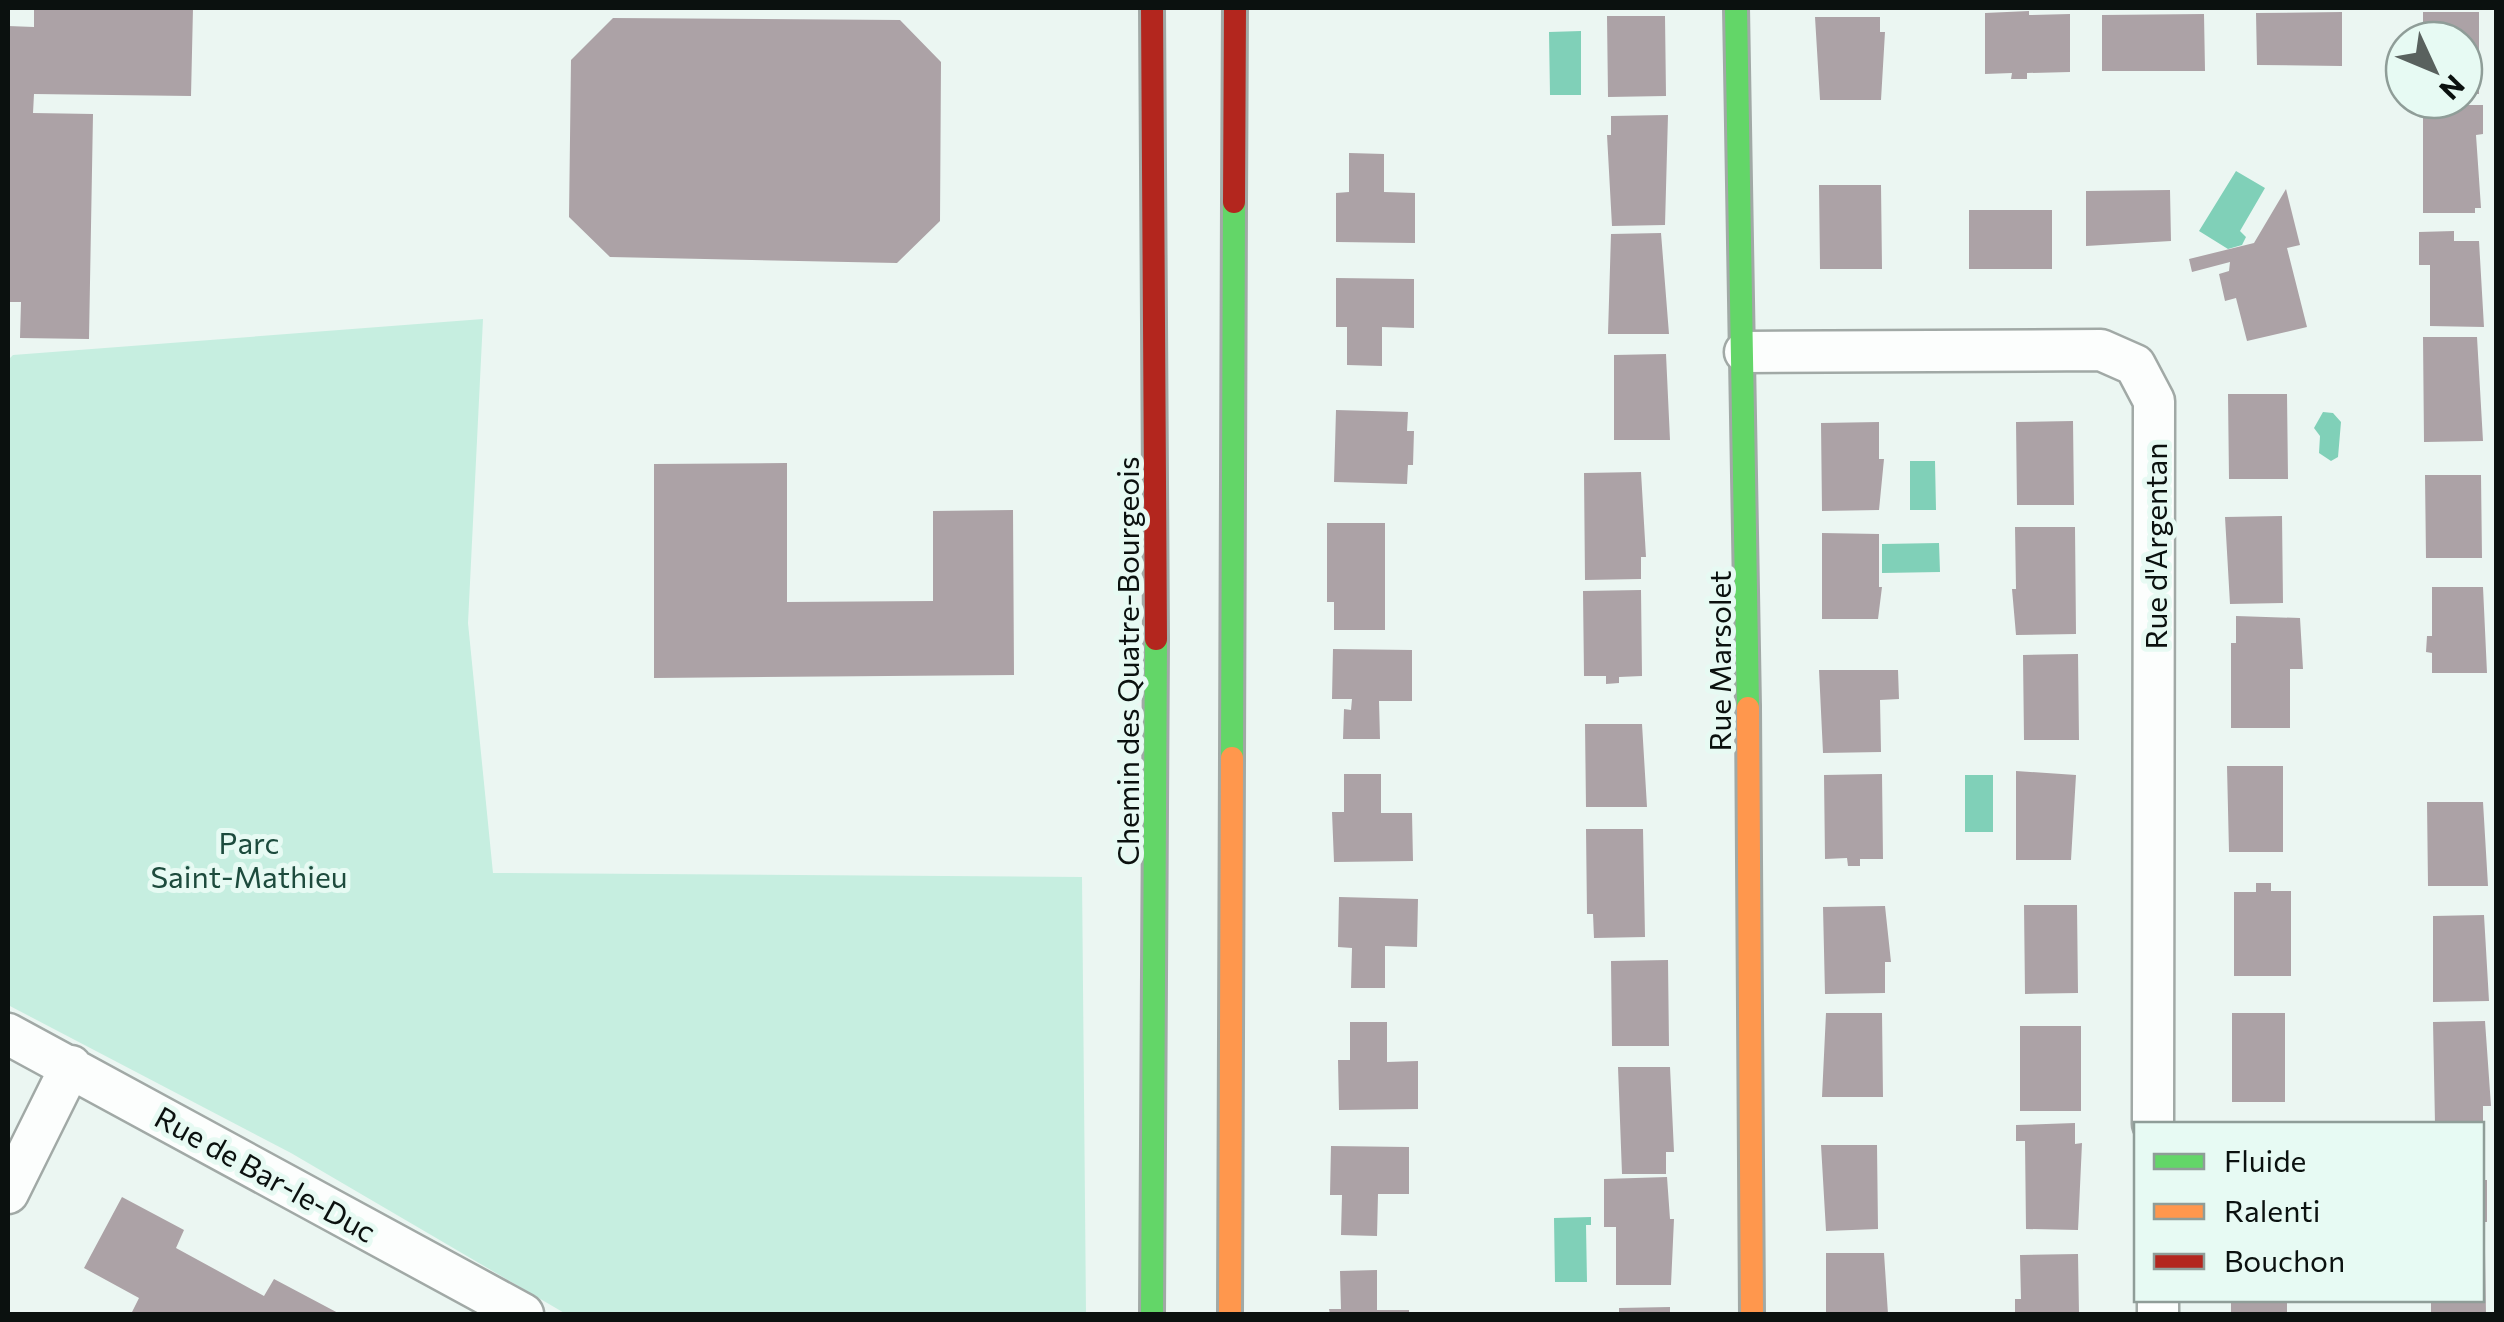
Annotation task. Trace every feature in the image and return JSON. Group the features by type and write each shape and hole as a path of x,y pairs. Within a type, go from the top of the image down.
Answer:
{"main road":[{"name":"Chemin des Quatre-Bourgeois","path":"1152,8 1158,354 1152,1314"},
{"path":"1230,1314 1234,8"},
{"name":"Rue Marsolet","path":"1736,8 1746,352 1752,1314"}],"street":[{"name":"Rue d'Argentan","path":"1746,352 2100,350 2135,365 2154,401 2153,1122"},
{"name":"Rue de Bar-le-Duc","path":"8,1034 523,1314"},
{"path":"8,1193 71,1066"}],"green space":[{"name":"Parc Saint-Mathieu","path":"483,319 468,623 493,873 1082,877 1086,1314 566,1314 291,1153 8,1005 8,360 13,355"}],"shaded area":[{"path":"1581,31 1581,95 1550,95 1549,32"},
{"path":"2236,171 2265,188 2240,231 2246,237 2242,245 2228,249 2199,231"},
{"path":"2323,412 2333,413 2341,422 2338,457 2331,461 2319,453 2320,436 2314,428"},
{"path":"1910,461 1935,461 1936,510 1910,510"},
{"path":"1939,543 1940,572 1882,573 1882,544"},
{"path":"1965,775 1993,775 1993,832 1965,832"},
{"path":"1591,1217 1591,1225 1586,1225 1587,1282 1555,1282 1554,1218"}],"building":[{"path":"34,8 193,8 191,96 34,94 33,113 93,114 89,339 20,338 21,302 8,302 8,26 34,27"},
{"path":"2029,11 2029,15 2070,14 2070,72 2027,73 2027,79 2011,79 2012,73 1985,74 1985,13"},
{"path":"2342,12 2342,66 2257,65 2256,13"},
{"path":"2423,12 2479,12 2479,20 2423,20"},
{"path":"2204,14 2205,71 2102,71 2102,15"},
{"path":"1607,16 1665,16 1666,96 1608,97"},
{"path":"1815,17 1880,17 1880,32 1885,32 1881,100 1820,100"},
{"path":"613,18 900,20 941,62 940,221 897,263 610,257 569,217 571,60"},
{"path":"1668,115 1665,225 1612,226 1607,135 1611,135 1611,116"},
{"path":"2423,120 2483,120 2483,134 2476,135 2481,208 2475,208 2475,213 2423,213"},
{"path":"1349,153 1384,154 1384,192 1415,193 1415,243 1336,242 1336,193 1349,192"},
{"path":"1819,185 1881,185 1882,269 1820,269"},
{"path":"2286,189 2300,245 2287,248 2307,327 2247,341 2236,298 2225,301 2219,274 2229,271 2230,262 2192,272 2189,259 2254,243"},
{"path":"2170,190 2171,241 2086,246 2086,191"},
{"path":"1969,210 2052,210 2052,269 1969,269"},
{"path":"2454,231 2454,241 2479,241 2484,327 2430,326 2430,265 2419,265 2419,232"},
{"path":"1661,233 1669,334 1608,334 1611,234"},
{"path":"1336,278 1414,279 1414,328 1382,327 1382,366 1347,365 1347,327 1336,327"},
{"path":"2423,337 2477,337 2483,441 2424,442"},
{"path":"1666,354 1670,440 1614,440 1614,355"},
{"path":"2228,394 2287,394 2288,479 2229,479"},
{"path":"1336,410 1408,412 1407,431 1414,431 1413,465 1408,465 1407,484 1334,482"},
{"path":"2073,421 2074,505 2017,505 2016,422"},
{"path":"1879,422 1879,459 1884,459 1879,510 1822,511 1821,423"},
{"path":"787,463 787,602 933,601 933,511 1013,510 1014,675 654,678 654,464"},
{"path":"1641,472 1646,557 1641,557 1641,579 1585,580 1584,473"},
{"path":"2425,475 2481,475 2482,558 2426,558"},
{"path":"2282,516 2283,603 2230,604 2225,517"},
{"path":"1327,523 1385,523 1385,630 1334,630 1334,602 1327,602"},
{"path":"2015,527 2075,527 2076,634 2016,635 2012,589 2016,589"},
{"path":"1822,533 1879,534 1882,587 1878,619 1822,619"},
{"path":"2432,587 2483,587 2487,673 2432,673 2432,653 2426,652 2427,636 2432,636"},
{"path":"1641,590 1642,676 1619,677 1619,683 1606,684 1606,676 1584,676 1583,591"},
{"path":"2236,616 2300,618 2303,669 2290,669 2290,728 2231,728 2231,643 2236,643"},
{"path":"1333,649 1412,650 1412,701 1379,701 1380,739 1343,739 1344,709 1351,710 1352,699 1332,699"},
{"path":"2078,654 2079,740 2024,740 2023,655"},
{"path":"1819,670 1898,670 1899,699 1880,700 1881,752 1823,753"},
{"path":"1585,724 1642,724 1647,807 1586,807"},
{"path":"2227,766 2283,766 2283,852 2229,852"},
{"path":"2016,771 2076,775 2071,860 2016,860"},
{"path":"1344,774 1381,774 1381,813 1412,813 1413,861 1334,862 1332,812 1344,812"},
{"path":"1882,774 1883,859 1860,859 1860,866 1848,866 1847,858 1825,859 1824,775"},
{"path":"2427,802 2483,802 2488,886 2428,886"},
{"path":"1586,829 1643,829 1645,937 1594,938 1593,914 1587,914"},
{"path":"2256,883 2271,883 2271,891 2291,891 2291,976 2234,976 2234,892 2256,892"},
{"path":"1339,897 1418,899 1417,947 1385,946 1385,988 1351,988 1352,948 1338,947"},
{"path":"2024,905 2077,905 2078,993 2025,994"},
{"path":"1885,906 1891,962 1885,962 1885,993 1825,994 1823,907"},
{"path":"2484,915 2489,1001 2433,1002 2433,916"},
{"path":"1668,960 1669,1046 1612,1046 1611,961"},
{"path":"1826,1013 1882,1013 1883,1097 1822,1097"},
{"path":"2232,1013 2285,1013 2285,1102 2232,1102"},
{"path":"2485,1021 2491,1106 2483,1106 2483,1122 2435,1122 2433,1022"},
{"path":"1350,1022 1387,1022 1387,1062 1418,1061 1418,1109 1339,1110 1338,1060 1350,1060"},
{"path":"2020,1026 2081,1026 2081,1111 2020,1111"},
{"path":"1618,1067 1670,1067 1674,1152 1666,1152 1666,1174 1622,1174"},
{"path":"2075,1123 2075,1144 2082,1143 2078,1230 2026,1229 2025,1141 2016,1141 2016,1125"},
{"path":"1821,1145 1877,1145 1878,1229 1826,1231"},
{"path":"1331,1146 1409,1147 1409,1194 1378,1194 1377,1236 1341,1235 1342,1195 1330,1195"},
{"path":"1667,1177 1670,1219 1674,1219 1671,1285 1616,1285 1616,1227 1604,1227 1604,1179"},
{"path":"2484,1180 2487,1180 2484,1222"},
{"path":"122,1197 184,1230 176,1248 264,1296 274,1279 340,1314 132,1312 139,1298 84,1268"},
{"path":"2485,1252 2486,1314 2431,1314 2431,1302 2484,1302"},
{"path":"1826,1253 1884,1253 1888,1314 1826,1314"},
{"path":"2078,1254 2079,1314 2015,1314 2015,1299 2021,1299 2020,1255"},
{"path":"1377,1270 1377,1310 1409,1310 1409,1314 1330,1314 1329,1309 1341,1309 1340,1271"},
{"path":"2231,1302 2287,1302 2287,1314 2231,1314"},
{"path":"1670,1307 1670,1314 1619,1314 1619,1308"}],"traffic: fast":[{"path":"1736,8 1748,708"},
{"path":"1232,758 1234,202"},
{"path":"1152,1314 1156,639"}],"traffic: slow":[{"path":"1748,708 1752,1314"},
{"path":"1230,1314 1232,758"}],"traffic: jam":[{"path":"1152,8 1156,639"},
{"path":"1234,202 1235,8"}]}
